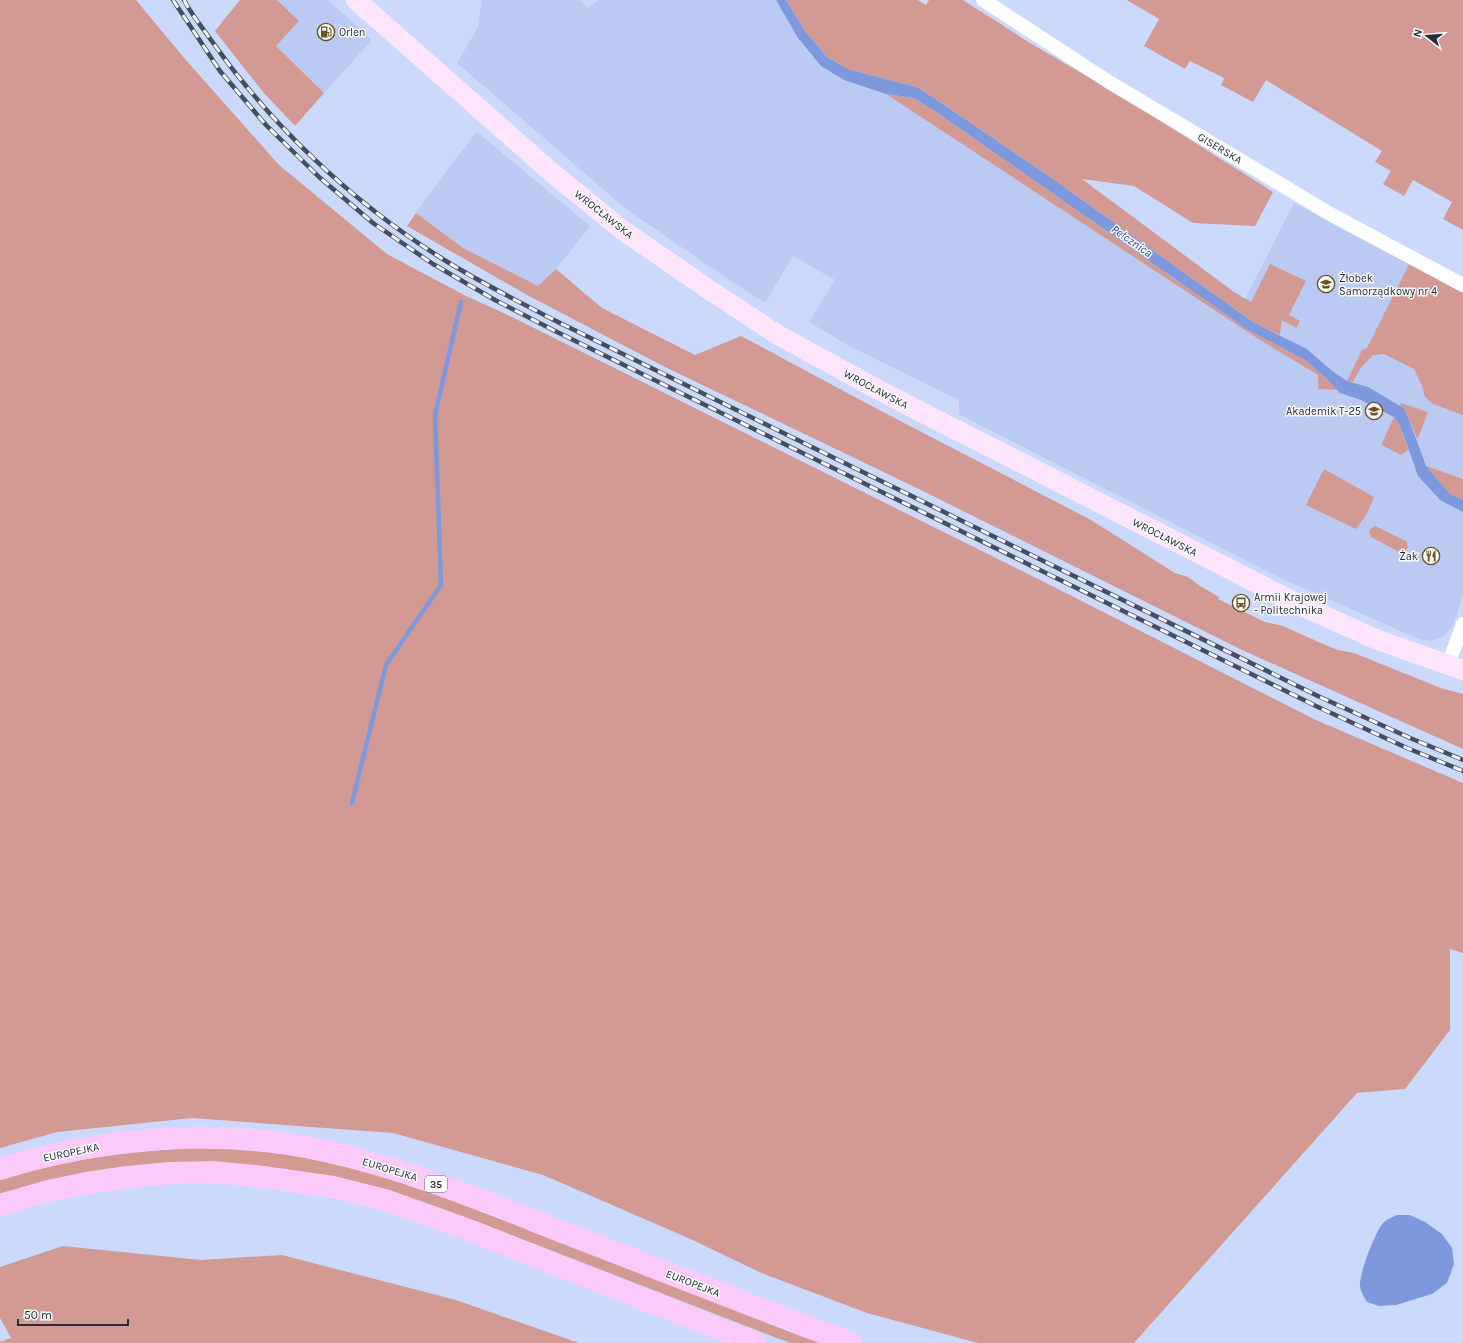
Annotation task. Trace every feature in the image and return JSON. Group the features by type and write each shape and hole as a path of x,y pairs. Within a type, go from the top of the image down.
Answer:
{"main road":[{"name":"WROCŁAWSKA","path":"356,0 550,171 609,220 708,289 778,335 886,394 1297,604 1378,640 1456,668"},
{"name":"EUROPEJKA","path":"0,1169 58,1154 115,1143 189,1138 255,1140 323,1150 400,1171 476,1198 783,1318 851,1343"},
{"path":"0,1205 48,1191 87,1183 127,1177 171,1173 213,1172 255,1176 333,1187 388,1201 471,1231 755,1343"}],"street":[{"name":"GISERSKA","path":"983,0 1128,94 1332,215 1463,285"},
{"path":"1456,668 1463,624"}],"shaded area":[{"path":"0,0 136,0 185,59 279,165 387,254 466,296 512,317 1054,587 1316,720 1463,783 1463,953 1450,949 1450,1030 1405,1089 1357,1093 1134,1343 978,1343 867,1313 759,1272 695,1241 543,1175 393,1133 192,1118 57,1132 0,1148"},
{"path":"240,0 277,0 299,21 276,46 324,93 295,126 263,92 215,31"},
{"path":"277,0 328,0 372,40 324,93 276,46 298,21"},
{"path":"482,0 579,0 588,8 598,0 776,0 798,38 821,66 844,80 886,94 1260,340 1318,375 1318,389 1342,391 1347,381 1331,370 1307,349 1280,335 1282,320 1245,299 1294,203 1409,264 1407,270 1463,393 1463,596 1452,627 1443,637 1432,641 1421,640 1276,576 959,414 959,400 851,347 809,322 835,280 793,256 765,303 626,209 457,63 478,27"},
{"path":"786,0 918,0 926,5 929,0 963,0 1030,43 1124,98 1273,192 1255,226 1193,223 1134,186 1082,179 1234,292 1251,302 1270,264 1306,281 1289,315 1300,321 1296,328 1282,320 1280,335 1253,322 1046,174 919,88 848,69 827,57 805,31"},
{"path":"1127,0 1463,0 1463,230 1443,219 1452,202 1413,180 1404,196 1383,184 1391,171 1375,162 1382,151 1266,80 1253,102 1221,85 1224,78 1190,61 1185,69 1144,46 1159,19"},
{"path":"886,94 913,98 932,109 1248,330 1305,360 1338,390 1318,389 1318,375 1260,340"},
{"path":"477,132 590,226 556,269 538,286 463,248 416,213"},
{"path":"416,213 463,248 538,286 556,269 602,308 695,355 741,336 881,411 1091,520 1175,573 1188,577 1219,597 1218,599 1265,622 1283,626 1338,650 1354,653 1441,688 1463,694 1463,749 1242,650 925,492 663,366 527,295 407,226"},
{"path":"1409,264 1463,293 1463,415 1433,404 1425,397 1422,386 1414,369 1384,354 1373,355 1360,369 1353,382 1347,381 1362,350 1367,348"},
{"path":"1401,403 1428,412 1418,438 1405,409 1400,407"},
{"path":"1394,417 1400,425 1408,450 1401,455 1381,445"},
{"path":"1426,466 1463,479 1463,500 1450,494"},
{"path":"1324,469 1374,497 1367,514 1356,529 1306,505"},
{"path":"1375,526 1406,541 1408,547 1406,551 1399,552 1371,537 1369,531"},
{"path":"189,1148 237,1149 286,1154 331,1162 421,1188 823,1343 790,1343 418,1200 327,1176 286,1169 236,1165 0,1196 0,1180 46,1167 93,1158"},
{"path":"63,1246 201,1260 282,1255 456,1300 579,1343 0,1343 11,1338 0,1318 0,1267"}],"water":[{"name":"Pełcznica","path":"776,0 786,0 805,31 827,57 848,69 919,88 1046,174 1253,322 1307,349 1331,370 1347,381 1368,387 1405,409 1426,466 1450,494 1463,500 1463,512 1440,500 1418,476 1400,425 1394,417 1361,400 1340,393 1326,378 1305,360 1248,330 932,109 913,98 886,94 844,80 821,66 798,38"},
{"path":"1397,1215 1410,1215 1425,1222 1442,1234 1452,1248 1454,1264 1447,1283 1432,1294 1396,1305 1379,1306 1367,1302 1362,1294 1360,1280 1377,1233 1385,1221"}],"waterway":[{"path":"352,803 386,665 441,585 435,415 461,302"}],"railway":[{"path":"173,0 220,71 266,125 319,177 373,223 433,264 495,300 553,330 1318,707 1407,748 1463,771"},
{"path":"184,0 234,71 286,131 314,159 374,211 438,256 468,274 560,323 1320,697 1410,738 1463,760"}],"place":[{"name":"Orlen","path":"326,32"},
{"name":"Żłobek Samorządkowy nr 4","path":"1326,284"},
{"name":"Akademik T-25","path":"1374,411"},
{"name":"Żak","path":"1431,556"},
{"name":"Armii Krajowej - Politechnika","path":"1241,603"}]}
